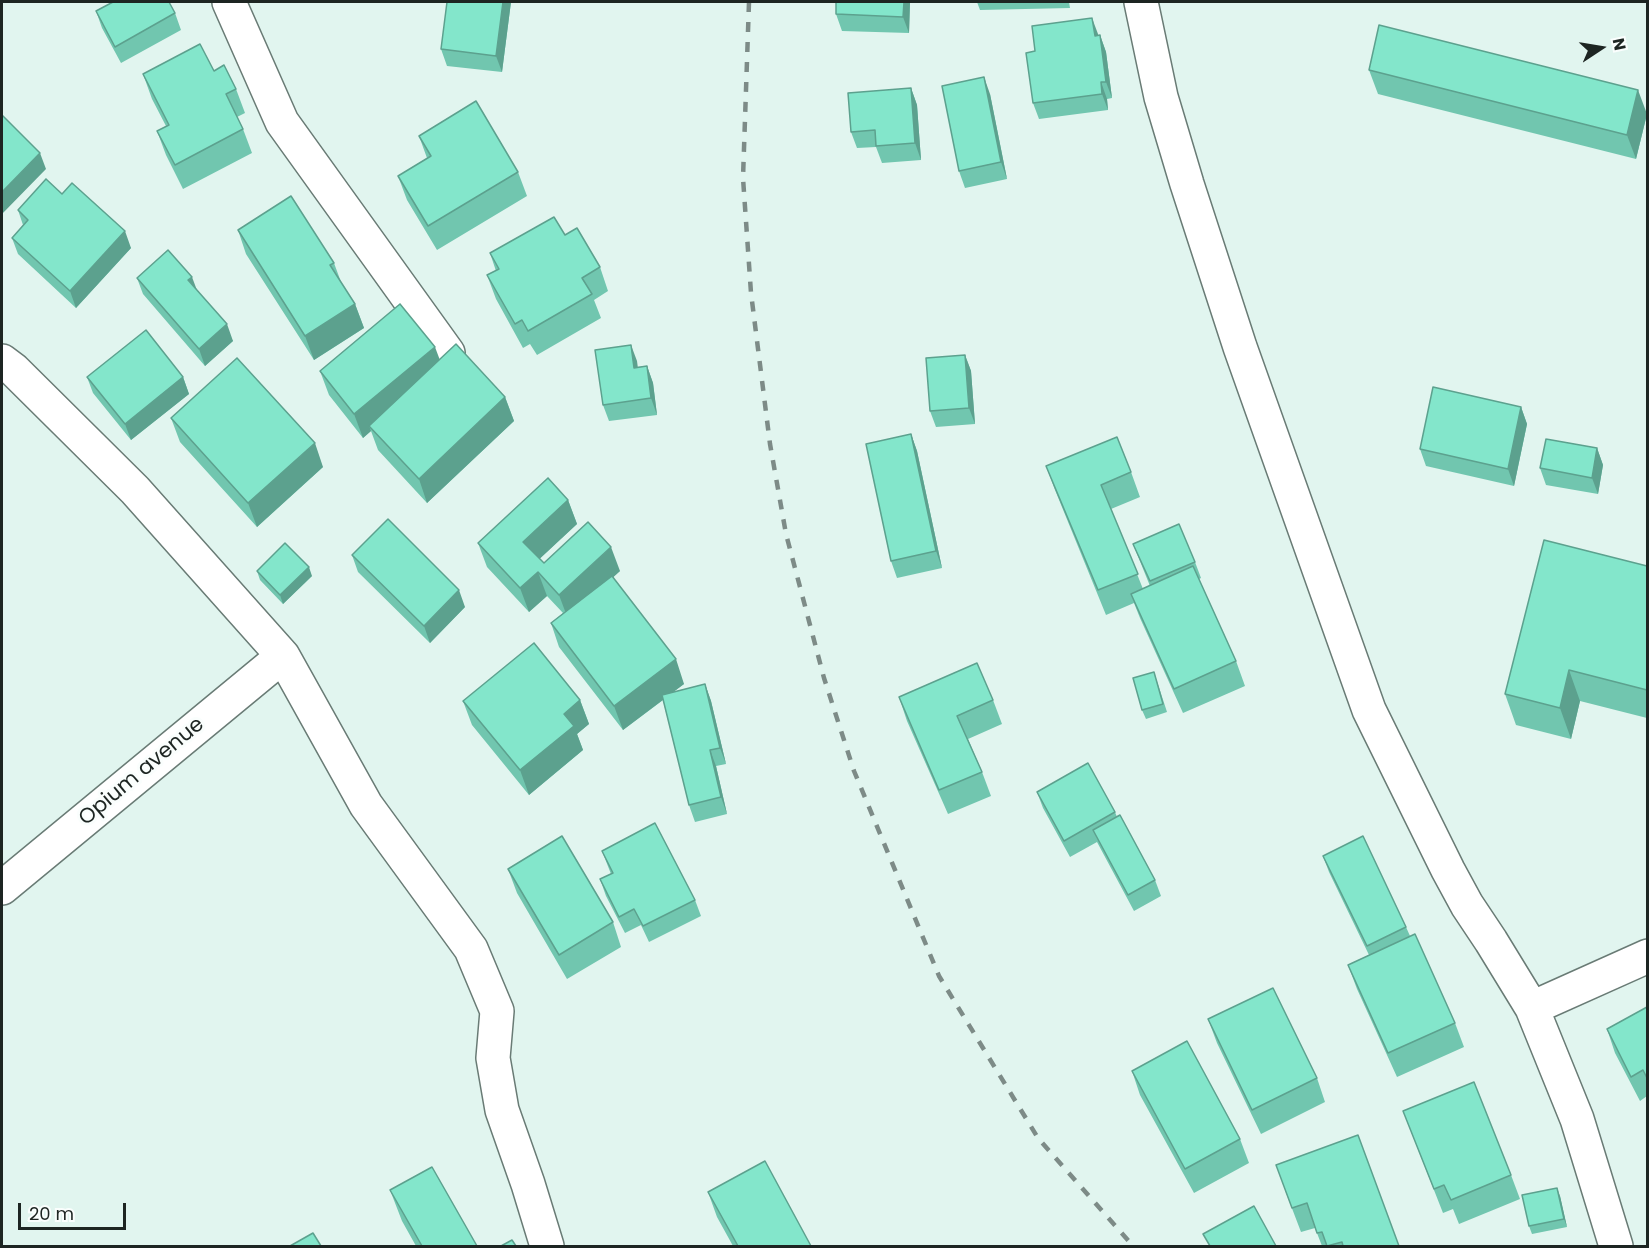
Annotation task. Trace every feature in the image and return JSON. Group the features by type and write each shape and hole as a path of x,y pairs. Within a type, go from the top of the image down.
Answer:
{"street":[{"path":"230,2 282,122 448,353"},
{"path":"1142,2 1161,97 1190,195 1240,347 1369,710 1467,905 1532,1008 1577,1119 1616,1246"},
{"path":"6,371 135,490 283,656 366,805 471,949 497,1011 493,1058 502,1110 547,1246"},
{"name":"Opium avenue","path":"2,888 283,656"},
{"path":"1532,1008 1647,956"}],"building":[{"path":"113,2 169,2 175,13 115,47 96,11"},
{"path":"447,2 503,2 496,56 441,49"},
{"path":"836,2 904,2 903,17 836,14"},
{"path":"1092,18 1095,36 1100,35 1106,82 1101,82 1102,94 1033,103 1026,53 1035,51 1032,26"},
{"path":"1379,25 1638,90 1627,135 1369,70"},
{"path":"200,44 214,71 224,65 236,89 226,94 243,129 175,165 157,131 169,125 143,74"},
{"path":"984,77 1001,162 959,171 942,86"},
{"path":"911,88 915,143 876,146 875,130 851,132 848,93"},
{"path":"476,101 518,172 428,226 398,176 431,156 419,136"},
{"path":"2,115 40,153 2,192"},
{"path":"46,179 62,194 72,183 125,231 70,291 12,238 28,220 18,210"},
{"path":"291,196 334,263 330,265 355,304 305,336 238,230"},
{"path":"554,217 565,235 577,228 600,267 582,278 592,294 528,331 522,320 515,324 487,275 499,269 490,253"},
{"path":"168,250 192,277 188,280 227,324 199,349 137,278"},
{"path":"400,304 435,347 354,414 320,371"},
{"path":"146,330 183,377 125,424 87,377"},
{"path":"456,344 505,397 419,479 369,426"},
{"path":"631,345 634,368 647,366 651,398 603,405 595,350"},
{"path":"965,355 969,408 930,411 926,358"},
{"path":"237,358 315,443 248,503 171,418"},
{"path":"1433,387 1521,407 1508,469 1420,449"},
{"path":"911,434 936,551 891,561 866,444"},
{"path":"1117,437 1131,472 1101,485 1138,574 1098,590 1046,466"},
{"path":"1546,439 1597,448 1592,478 1540,468"},
{"path":"548,478 568,500 523,542 544,563 588,522 611,547 559,595 538,572 520,588 478,543"},
{"path":"388,519 459,590 424,626 352,555"},
{"path":"1179,524 1195,562 1150,581 1133,544"},
{"path":"1544,540 1647,566 1647,690 1569,670 1560,708 1505,694"},
{"path":"285,543 309,567 280,595 257,571"},
{"path":"1193,566 1236,661 1174,689 1131,594"},
{"path":"612,576 676,659 614,706 551,623"},
{"path":"534,643 580,700 564,714 574,726 520,770 463,701"},
{"path":"977,663 993,700 957,716 982,772 939,790 899,697"},
{"path":"1154,672 1163,704 1142,710 1133,678"},
{"path":"705,684 720,748 710,750 721,797 689,805 662,695"},
{"path":"1088,763 1115,812 1064,841 1037,792"},
{"path":"1120,815 1155,880 1128,895 1093,830"},
{"path":"655,823 695,900 643,926 634,909 619,917 600,879 613,873 602,851"},
{"path":"562,836 613,922 559,955 508,869"},
{"path":"1363,836 1406,927 1367,946 1323,856"},
{"path":"1415,934 1455,1023 1388,1053 1348,965"},
{"path":"1273,988 1317,1078 1252,1110 1208,1019"},
{"path":"1647,1007 1647,1078 1643,1070 1631,1077 1607,1029"},
{"path":"1187,1041 1240,1139 1185,1169 1132,1071"},
{"path":"1474,1082 1511,1175 1451,1200 1444,1185 1434,1189 1403,1111"},
{"path":"1358,1135 1399,1246 1343,1246 1342,1242 1327,1246 1322,1232 1317,1233 1307,1203 1292,1208 1276,1165"},
{"path":"765,1161 811,1246 738,1246 708,1192"},
{"path":"432,1167 477,1246 422,1246 390,1190"},
{"path":"1557,1188 1564,1219 1529,1226 1522,1195"},
{"path":"1254,1206 1276,1246 1210,1246 1203,1234"},
{"path":"313,1233 321,1246 290,1246"},
{"path":"512,1240 516,1246 501,1246"}],"railway":[{"path":"749,2 743,178 751,293 770,444 786,534 824,678 854,771 939,976 1038,1138 1133,1246"}]}
